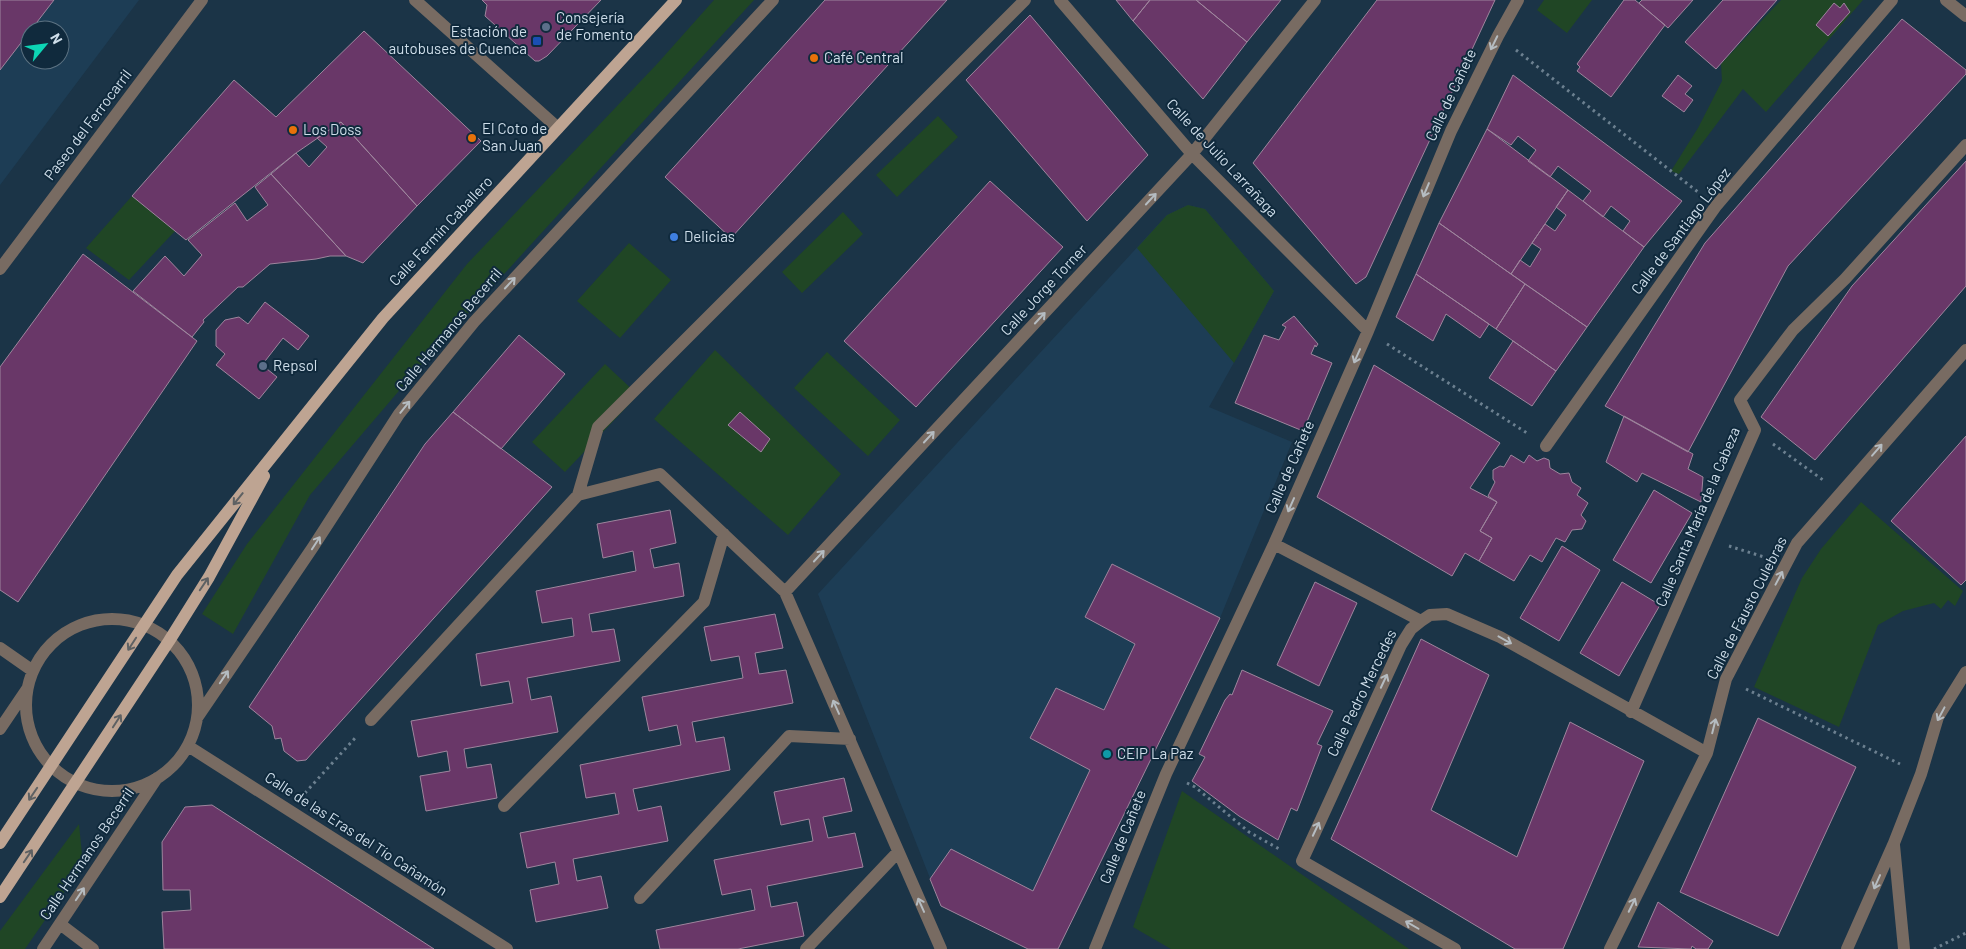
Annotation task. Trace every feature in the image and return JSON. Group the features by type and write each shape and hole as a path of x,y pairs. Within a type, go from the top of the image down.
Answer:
{"main road":[{"name":"Calle Fermín Caballero","path":"280,447 383,318 676,0"},
{"path":"0,843 177,575 280,447"},
{"path":"0,897 169,641 209,576 280,447"}],"street":[{"name":"Paseo del Ferrocarril","path":"0,269 202,0"},
{"path":"415,0 558,128"},
{"name":"Calle Hermanos Becerril","path":"197,718 196,689 191,671 182,654 169,641 144,625 115,619 80,625 66,632 50,645 33,671 28,687 27,708 30,729 39,748 52,765 77,782 100,790 118,790 142,785 157,778 174,764 188,746 197,718 313,547 400,414 474,322 773,0"},
{"path":"372,720 578,495 598,427 1025,0"},
{"name":"Calle de Julio Larrañaga","path":"1060,0 1192,154 1368,331"},
{"name":"Calle Jorge Torner","path":"785,592 1192,154 1315,0"},
{"name":"Calle de Cañete","path":"1098,948 1166,774 1274,544 1368,331 1451,131 1518,0"},
{"name":"Calle de Santiago López","path":"1546,446 1716,206 1892,0"},
{"path":"1946,0 1966,16"},
{"name":"Calle Santa María de la Cabeza","path":"1632,712 1709,540 1754,430 1740,400 1793,330 1845,279 1966,145"},
{"name":"Calle de Fausto Culebras","path":"1610,949 1707,753 1726,679 1797,543 1966,350"},
{"path":"578,495 660,474 785,592 941,949"},
{"path":"504,806 704,602 724,534"},
{"path":"1274,544 1421,621 1430,615 1448,614 1500,637 1707,753"},
{"name":"Calle Pedro Mercedes","path":"1302,861 1401,645 1411,629 1421,621"},
{"path":"0,648 33,671"},
{"path":"1847,949 1894,843 1921,774 1938,717 1966,672"},
{"name":"Calle Hermanos Becerril","path":"0,729 28,687"},
{"path":"640,898 789,736 850,739"},
{"name":"Calle de las Eras del Tío Cañamón","path":"188,746 507,949"},
{"name":"Calle Hermanos Becerril","path":"43,949 157,778"},
{"path":"1894,843 1904,949"},
{"path":"806,949 898,852"},
{"path":"1302,861 1454,949"},
{"path":"60,924 93,949"}],"path":[{"path":"1498,36 1716,206"},
{"path":"1368,331 1546,446"},
{"path":"1754,430 1840,492"},
{"path":"1709,540 1786,566"},
{"path":"1726,679 1921,774"},
{"path":"289,810 372,720"},
{"path":"1166,774 1195,787 1249,832 1302,861"},
{"path":"1934,949 1966,933"}],"shaded area":[{"path":"0,0 139,0 0,185"},
{"path":"1188,205 1205,209 1274,291 1209,407 1292,442 1220,618 1058,949 941,906 818,594 1167,215"}],"green space":[{"path":"714,0 754,0 421,365 310,495 233,634 202,614 247,544 467,264 657,64"},
{"path":"1544,0 1592,0 1567,33 1537,10"},
{"path":"1781,0 1863,0 1766,112 1743,89 1679,174 1671,171 1698,128 1722,81 1721,64"},
{"path":"938,116 958,137 897,197 876,175"},
{"path":"132,196 175,231 129,280 86,248"},
{"path":"1188,205 1205,209 1274,291 1234,363 1137,248 1167,215"},
{"path":"843,212 863,234 802,293 782,272"},
{"path":"629,243 671,280 620,338 577,301"},
{"path":"715,350 841,474 788,535 654,419"},
{"path":"827,352 900,420 868,456 794,388"},
{"path":"605,364 638,395 565,472 532,442"},
{"path":"1861,502 1963,591 1955,606 1948,600 1941,609 1934,603 1903,611 1878,625 1839,727 1754,687 1802,578 1821,549"},
{"path":"1182,791 1409,949 1171,949 1133,927"},
{"path":"79,824 83,865 25,949 0,949 0,931"}],"building":[{"path":"0,0 54,0 39,20 20,20 20,44 0,70"},
{"name":"Estación de autobuses de Cuenca","path":"482,0 601,0 547,56 539,61 535,61 485,16 487,5"},
{"path":"825,0 947,0 731,238 665,177"},
{"path":"1116,0 1150,0 1133,21"},
{"path":"1150,0 1196,0 1247,42 1203,99 1133,21"},
{"path":"1196,0 1281,0 1247,42"},
{"path":"1377,0 1495,0 1366,277 1356,284 1253,163"},
{"path":"1624,0 1635,0 1665,25 1611,97 1577,71 1580,67 1577,64"},
{"path":"1642,0 1693,0 1668,28 1639,3"},
{"path":"1723,0 1777,0 1716,69 1685,42"},
{"path":"1834,3 1840,8 1844,3 1850,12 1828,36 1816,25"},
{"path":"1030,15 1148,155 1087,221 966,80"},
{"path":"1902,19 1966,70 1966,74 1788,266 1688,452 1605,406 1705,243"},
{"path":"364,31 481,141 417,206 341,122 296,153 186,240 132,196 234,80 276,117"},
{"path":"1513,75 1682,201 1644,247 1623,231 1630,221 1611,206 1603,217 1583,201 1591,191 1558,166 1550,177 1528,161 1536,150 1518,136 1511,145 1487,129"},
{"path":"1678,75 1692,86 1685,94 1693,100 1684,112 1662,96"},
{"path":"341,122 417,206 363,263 346,256 271,174 296,153 309,167 327,147 317,138"},
{"path":"1487,129 1568,190 1511,274 1439,223"},
{"path":"1966,161 1966,286 1815,460 1761,417 1852,286"},
{"path":"271,174 346,256 330,256 270,264 243,287 238,287 203,320 204,322 192,337 133,291 165,256 184,276 202,255 188,240 235,203 247,221 268,205 255,187"},
{"path":"990,181 1063,247 916,407 844,341"},
{"path":"1568,190 1644,247 1587,327 1511,274 1520,260 1530,267 1541,249 1532,243 1545,224 1555,231 1566,215 1556,207"},
{"path":"1439,223 1525,284 1496,329 1416,274"},
{"path":"83,254 197,341 18,602 0,590 0,367"},
{"path":"1416,274 1489,324 1480,338 1446,314 1433,341 1396,317"},
{"path":"1525,284 1587,327 1556,371 1496,329"},
{"path":"265,302 309,336 298,350 283,338 262,365 277,377 259,399 216,365 225,354 216,346 216,330 225,320 239,317 248,324"},
{"path":"1294,316 1318,344 1316,347 1315,345 1311,354 1332,363 1303,431 1235,403 1264,335 1279,340 1286,327 1282,325"},
{"path":"519,335 565,374 501,449 453,412"},
{"path":"1513,341 1556,371 1532,406 1489,378"},
{"path":"1374,365 1500,443 1470,488 1497,502 1480,531 1492,538 1479,561 1465,553 1452,576 1317,497"},
{"path":"453,412 552,487 306,760 297,761 284,751 281,738 275,739 272,726 249,707 425,444"},
{"path":"740,412 770,439 761,452 728,425"},
{"path":"1624,416 1693,454 1688,469 1703,477 1701,502 1642,473 1637,482 1606,462"},
{"path":"1966,436 1966,580 1961,585 1891,521"},
{"path":"1511,455 1524,463 1529,455 1537,461 1544,458 1549,460 1550,468 1560,474 1569,473 1572,482 1581,488 1577,495 1588,503 1581,515 1586,521 1582,529 1572,530 1565,542 1556,538 1542,562 1530,555 1514,581 1479,561 1492,538 1480,531 1497,502 1488,496 1495,482 1493,470 1500,466 1504,467"},
{"path":"1654,490 1692,513 1651,583 1613,560"},
{"path":"670,510 676,543 650,549 654,568 679,563 684,596 589,614 592,632 614,629 620,661 527,678 531,700 551,696 558,732 464,749 467,768 491,764 497,798 426,811 420,776 450,771 447,751 418,757 411,721 513,703 509,681 481,686 476,654 574,636 572,618 542,623 536,591 636,571 633,551 603,558 597,524"},
{"path":"1562,546 1600,570 1559,641 1520,618"},
{"name":"CEIP La Paz","path":"1112,564 1220,618 1058,949 1028,949 941,906 930,879 951,849 1033,891 1090,770 1030,738 1056,688 1104,710 1135,644 1085,617"},
{"path":"1315,582 1357,603 1319,686 1277,665"},
{"path":"1622,582 1660,605 1619,676 1580,653"},
{"path":"775,614 783,648 755,653 759,674 786,670 793,703 692,722 696,742 724,737 730,770 633,789 638,811 661,806 668,841 573,859 577,881 601,876 608,908 536,922 530,890 559,884 555,862 527,868 520,833 619,814 615,793 586,798 580,765 681,745 677,725 649,731 642,697 743,678 739,656 711,661 704,627"},
{"path":"1421,639 1489,675 1431,810 1517,857 1570,722 1644,761 1563,949 1515,949 1331,839"},
{"path":"1242,670 1333,711 1317,744 1322,746 1297,811 1291,808 1278,840 1239,816 1192,781 1205,757 1199,754 1225,700 1230,694 1232,695"},
{"path":"1758,718 1856,767 1778,936 1680,892"},
{"path":"844,778 852,811 823,817 828,838 855,833 863,867 767,886 771,907 797,902 804,936 738,949 660,949 656,930 755,910 751,889 722,895 714,860 813,841 809,819 781,825 774,792"},
{"path":"212,805 434,949 164,949 162,912 191,910 190,890 163,890 162,842 185,807"},
{"path":"1658,902 1713,941 1708,949 1696,949 1692,946 1691,949 1638,947"}],"place":[{"name":"Consejería de Fomento","path":"546,27"},
{"name":"Estación de autobuses de Cuenca","path":"537,41"},
{"name":"Café Central","path":"814,58"},
{"name":"Los Doss","path":"293,130"},
{"name":"El Coto de San Juan","path":"472,138"},
{"name":"Delicias","path":"674,237"},
{"name":"Repsol","path":"263,366"},
{"name":"CEIP La Paz","path":"1107,754"}]}
